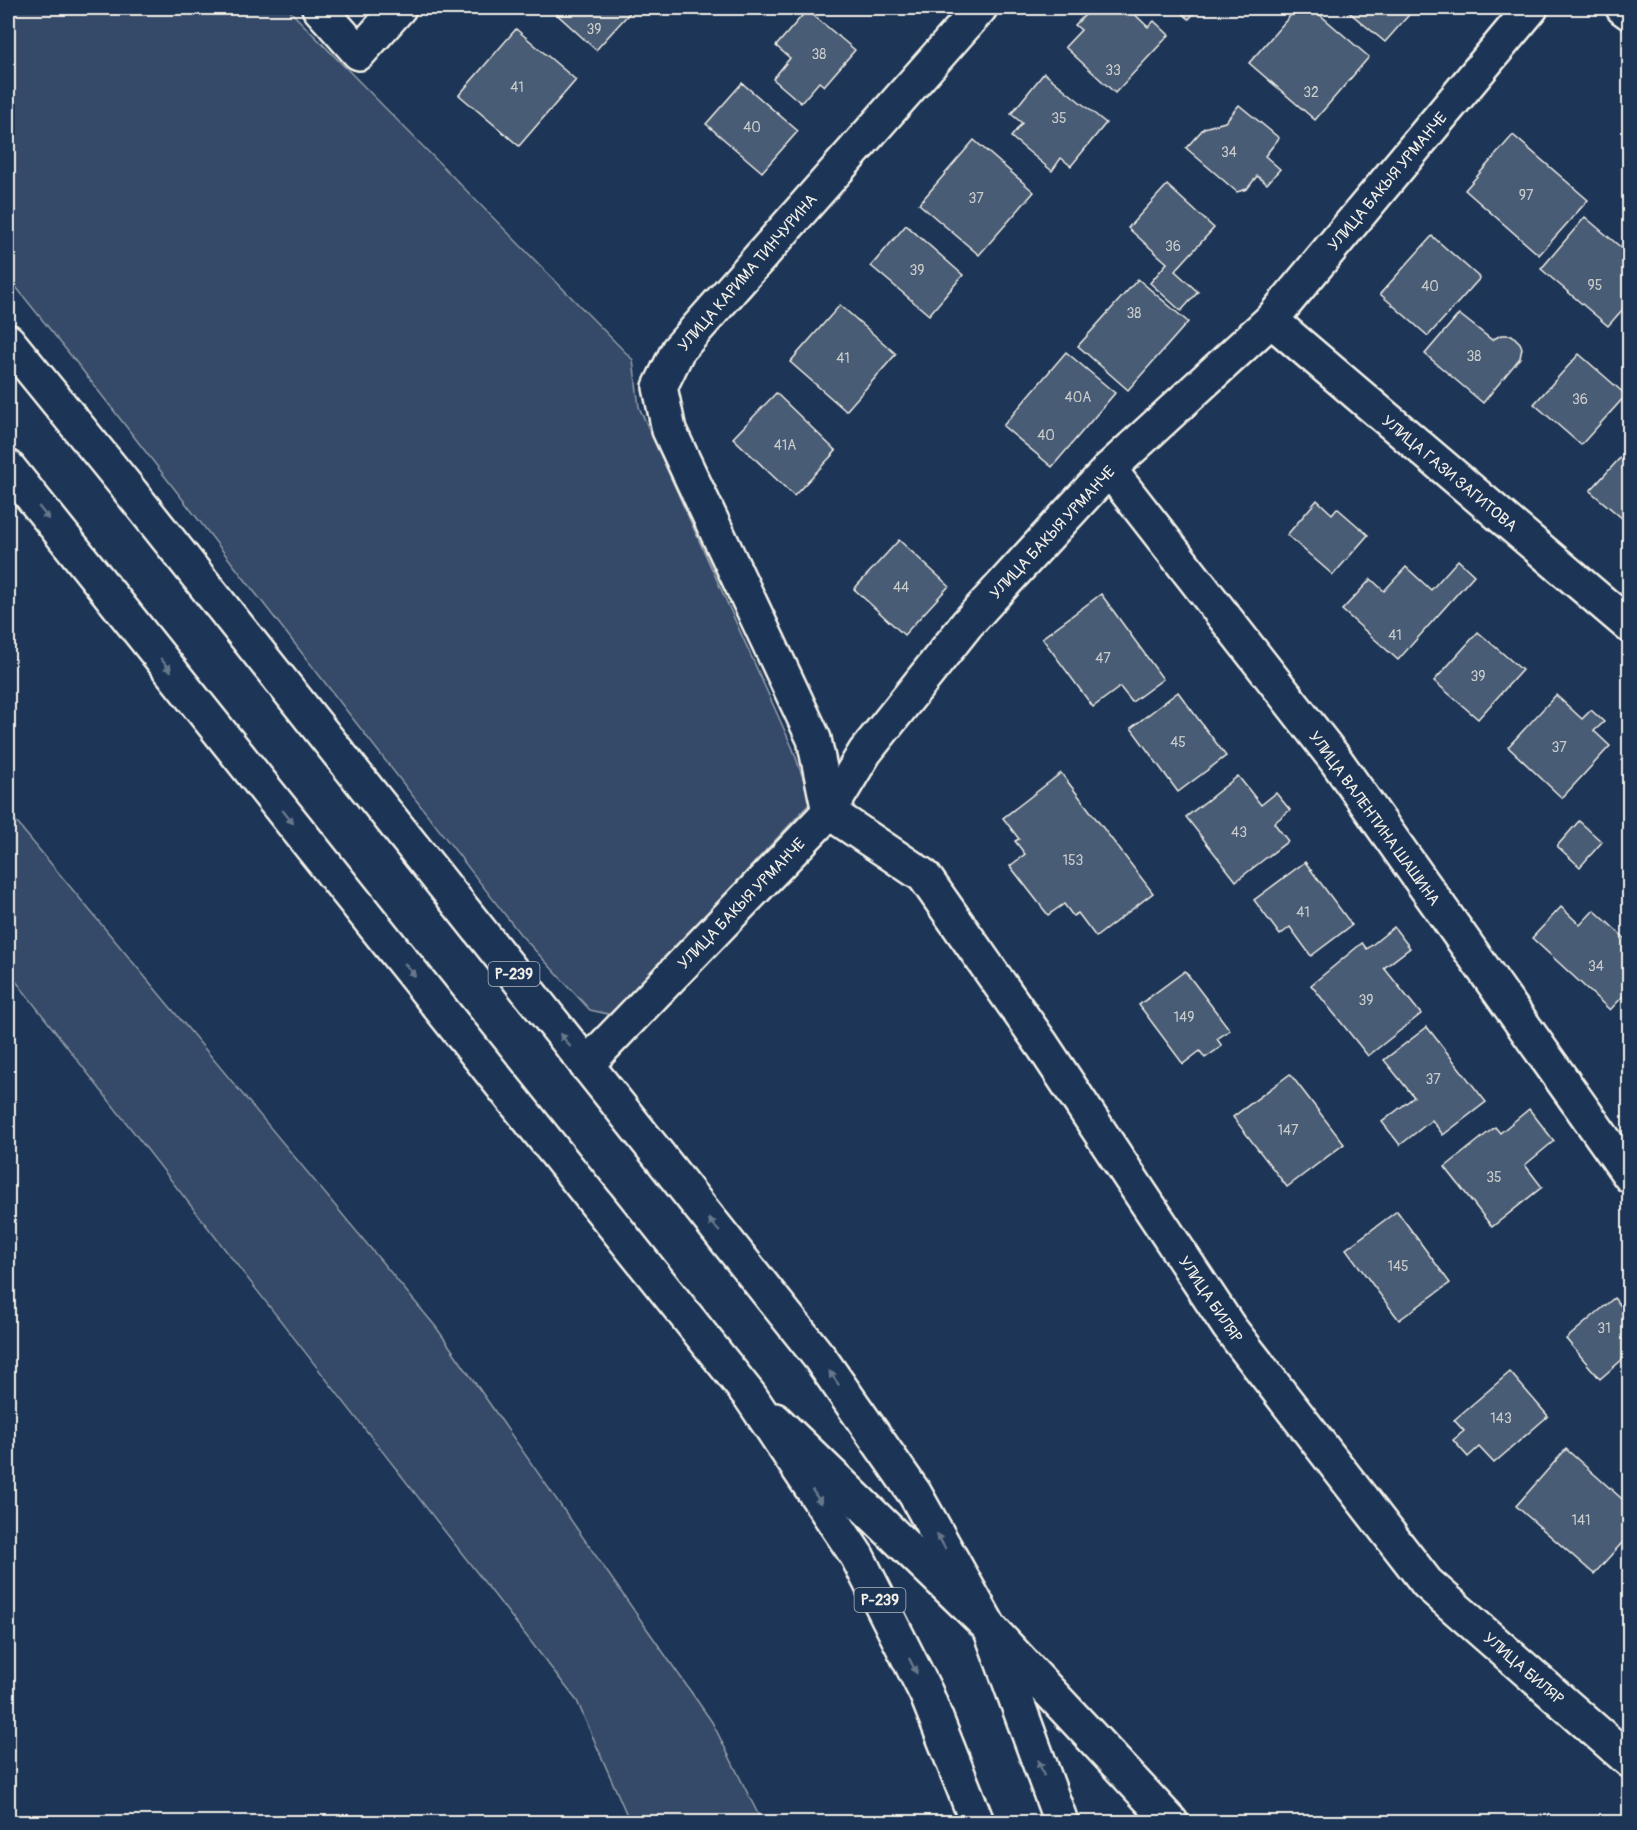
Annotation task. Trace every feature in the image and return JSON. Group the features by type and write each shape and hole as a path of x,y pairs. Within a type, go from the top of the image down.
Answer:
{"main road":[{"path":"319,8 359,53 399,8"},
{"name":"УЛИЦА КАРИМА ТИНЧУРИНА","path":"829,812 813,739 669,430 660,387 678,350 980,8"},
{"name":"УЛИЦА БАКЫЯ УРМАНЧЕ","path":"586,1065 829,812 865,752 967,624 1109,469 1271,320 1531,8"},
{"path":"1623,8 1629,13"},
{"name":"УЛИЦА ГАЗИ ЗАГИТОВА","path":"1271,320 1629,626"},
{"name":"Р-239","path":"8,341 820,1358 915,1494 990,1628 1061,1822"},
{"name":"Р-239","path":"8,467 750,1396 857,1556 926,1693 977,1822"},
{"name":"УЛИЦА ВАЛЕНТИНА ШАШИНА","path":"1109,469 1335,759 1629,1176"},
{"name":"УЛИЦА БИЛЯР","path":"829,812 924,876 1043,1046 1229,1328 1427,1583 1629,1761"},
{"path":"750,1396 990,1628 1171,1822"}],"shaded area":[{"path":"8,8 287,8 633,360 639,407 793,749 811,802 612,1015 590,1010 520,934 8,277"},
{"path":"8,812 436,1327 712,1722 762,1822 630,1822 577,1701 8,971"}],"building":[{"path":"550,8 634,8 596,50"},
{"path":"1092,8 1097,8 1102,12 1106,8 1128,8 1148,27 1154,21 1169,35 1115,93 1065,47 1081,30 1075,25"},
{"path":"1176,8 1199,8 1189,19"},
{"path":"1297,8 1312,8 1369,57 1315,120 1249,63"},
{"path":"1344,8 1415,8 1385,42"},
{"path":"807,10 855,50 824,86 819,82 801,103 773,79 790,58 776,46"},
{"path":"516,29 576,80 519,146 459,95"},
{"path":"1044,73 1106,123 1071,166 1061,158 1052,171 1011,137 1022,123 1011,114"},
{"path":"742,83 798,131 762,172 706,124"},
{"path":"1239,105 1279,138 1265,156 1280,169 1267,184 1257,176 1247,189 1237,192 1186,148 1204,128 1225,122"},
{"path":"1513,135 1588,200 1539,255 1465,190"},
{"path":"974,140 1034,192 979,255 919,204"},
{"path":"1167,185 1214,228 1175,271 1198,292 1181,311 1150,283 1167,263 1128,228"},
{"path":"1585,217 1630,255 1630,301 1608,326 1541,269"},
{"path":"906,225 963,275 929,315 871,266"},
{"path":"1432,236 1480,278 1428,336 1380,294"},
{"path":"1138,279 1188,322 1128,390 1078,346"},
{"path":"840,305 896,354 846,411 790,362"},
{"path":"1459,314 1492,340 1501,335 1512,335 1522,348 1520,358 1483,403 1425,354"},
{"path":"1066,352 1115,393 1052,467 1003,426"},
{"path":"1579,354 1626,395 1581,445 1534,404"},
{"path":"776,393 836,451 794,496 733,438"},
{"path":"1630,447 1630,525 1590,491"},
{"path":"1317,500 1332,514 1337,508 1368,535 1333,575 1287,535"},
{"path":"899,540 949,586 904,635 854,589"},
{"path":"1458,560 1474,575 1398,660 1342,610 1371,579 1384,591 1406,567 1431,590"},
{"path":"1101,594 1163,679 1132,702 1120,687 1093,707 1042,638"},
{"path":"1478,632 1522,670 1478,719 1434,681"},
{"path":"1178,692 1226,756 1178,792 1131,728"},
{"path":"1556,695 1582,719 1591,710 1604,722 1594,731 1610,746 1562,798 1508,747"},
{"path":"1061,773 1153,893 1096,937 1078,913 1073,916 1064,904 1048,915 1010,866 1025,854 1015,841 1019,839 1003,818"},
{"path":"1238,776 1261,805 1276,793 1290,810 1274,823 1288,841 1236,881 1186,817"},
{"path":"1579,821 1602,842 1580,867 1557,846"},
{"path":"1305,862 1352,925 1311,956 1290,927 1280,935 1254,900"},
{"path":"1561,907 1580,925 1594,910 1630,943 1630,989 1610,1010 1532,938"},
{"path":"1394,927 1410,948 1384,968 1421,1014 1368,1056 1311,985 1362,943 1367,949"},
{"path":"1185,971 1230,1030 1217,1039 1222,1046 1205,1058 1200,1051 1183,1064 1139,1005"},
{"path":"1427,1027 1486,1102 1443,1135 1432,1120 1400,1145 1382,1122 1414,1097 1384,1060"},
{"path":"1290,1074 1344,1144 1287,1187 1233,1117"},
{"path":"1529,1109 1554,1141 1525,1165 1542,1187 1492,1227 1445,1167 1495,1127 1500,1133"},
{"path":"1397,1211 1450,1283 1399,1320 1346,1249"},
{"path":"1614,1298 1630,1317 1630,1364 1624,1358 1600,1379 1566,1339"},
{"path":"1510,1372 1548,1416 1494,1463 1479,1447 1468,1457 1453,1440 1464,1431 1454,1420"},
{"path":"1566,1449 1630,1506 1630,1534 1594,1574 1516,1506"}]}
